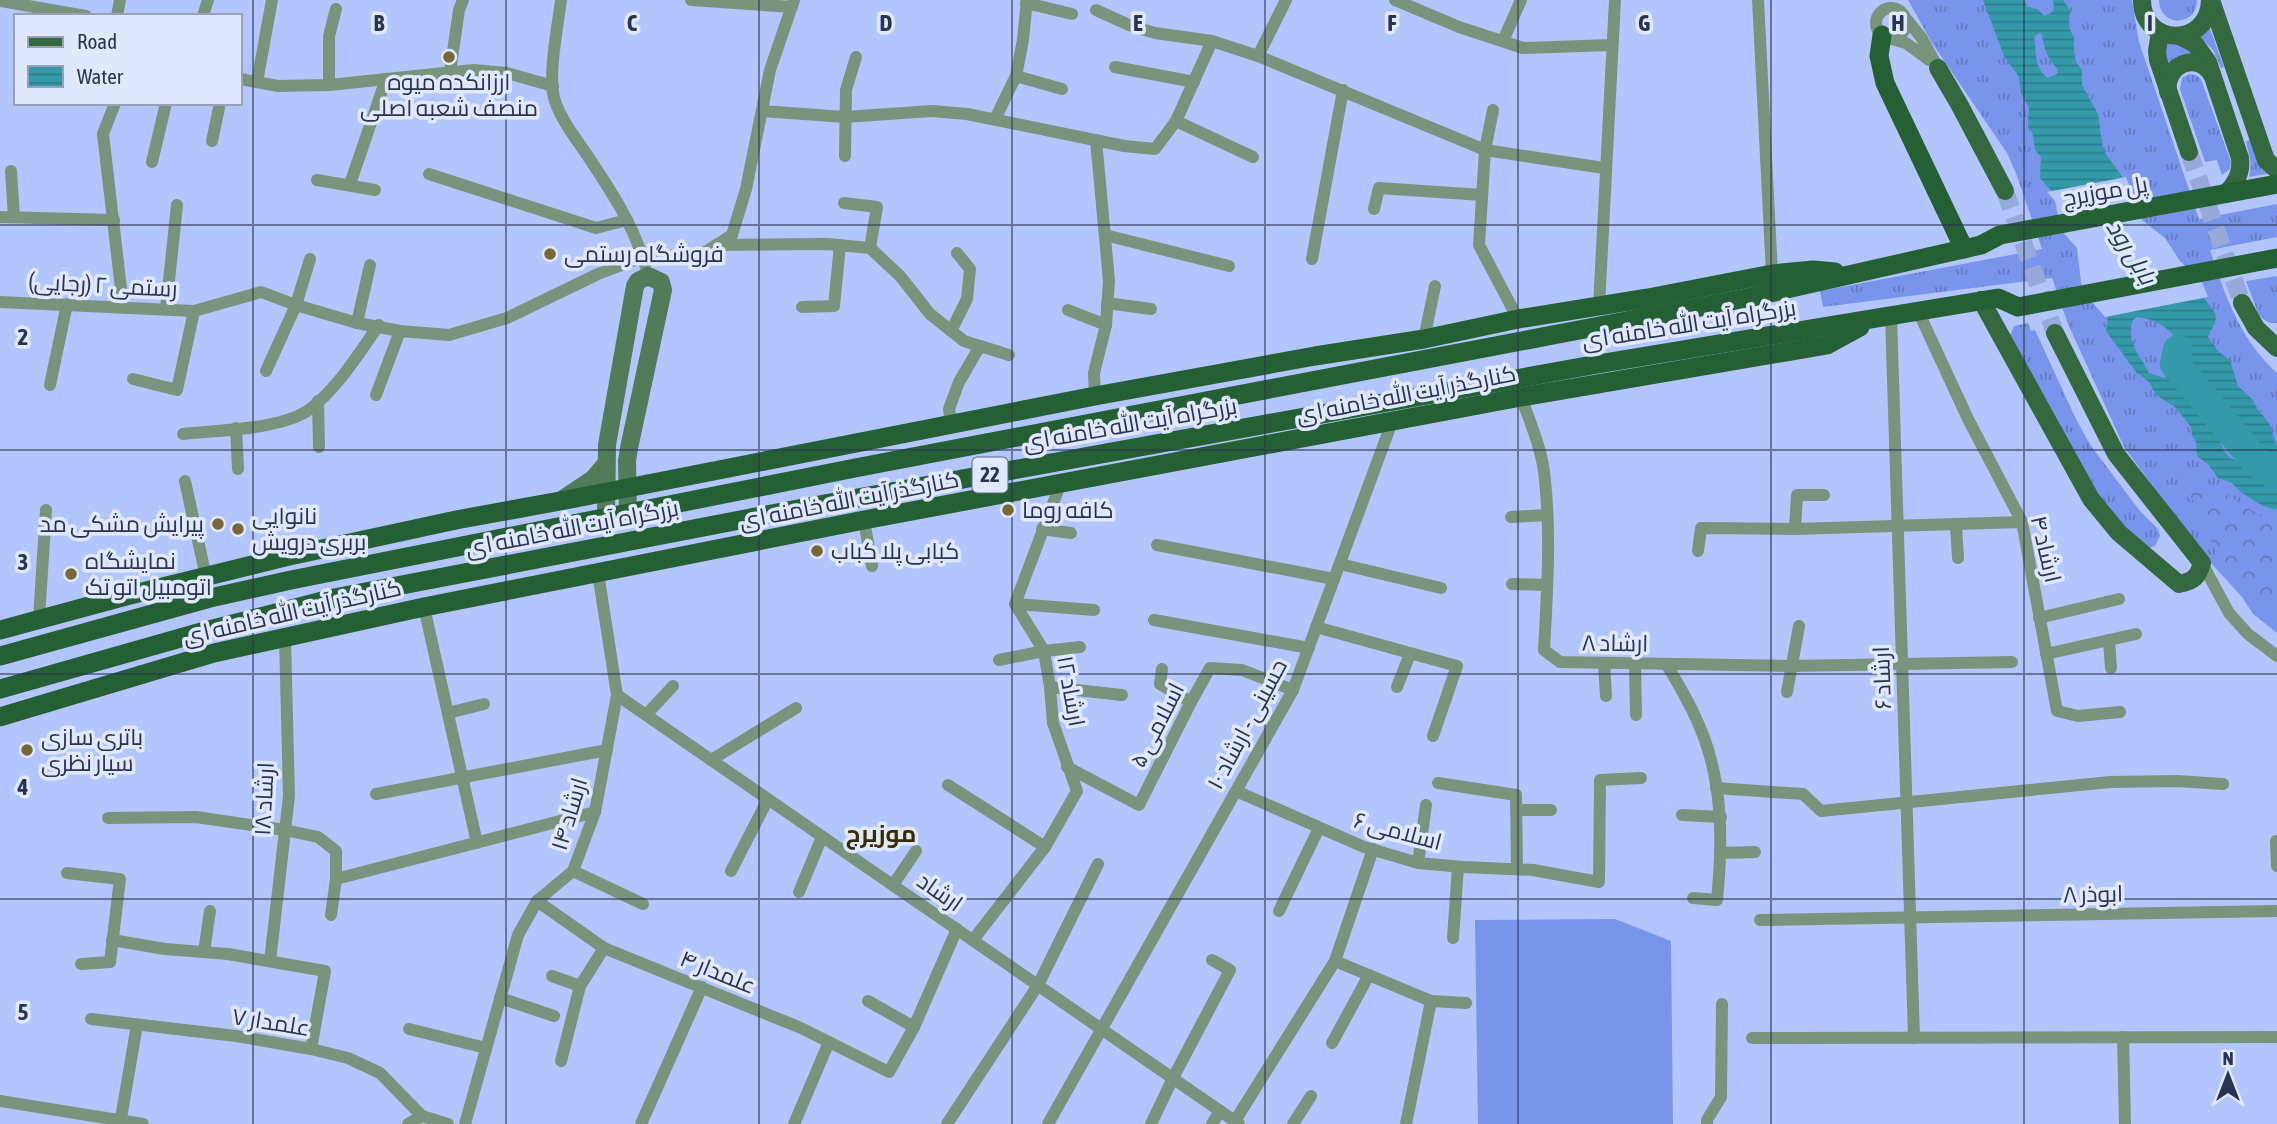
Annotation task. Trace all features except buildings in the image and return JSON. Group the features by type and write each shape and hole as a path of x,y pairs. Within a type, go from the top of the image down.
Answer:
{"highway":[{"path":"1884,37 1879,56 1885,83 1972,247"},
{"name":"پل موزیرج","path":"1972,247 2000,235 2277,184"},
{"name":"بزرگراه آیت الله خامنه ای","path":"0,656 211,598 291,580 1235,395 1650,307 1752,298 1972,247"},
{"path":"1989,299 2018,307 2277,258"},
{"path":"0,630 285,557 456,520 1095,396 1598,306 1650,307 1772,274 1813,270 1854,274"},
{"name":"بزرگراه آیت الله خامنه ای","path":"0,689 334,598 1338,411 1600,373 1989,299"},
{"name":"کنارگذر آیت الله خامنه ای","path":"0,717 52,699 214,653 338,625 864,520 1521,397 1600,373"},
{"path":"1208,375 1235,395"},
{"path":"1338,411 1344,430"},
{"path":"850,444 855,468"},
{"path":"808,508 814,530"},
{"path":"285,557 291,580"},
{"path":"373,592 380,617"},
{"path":"126,596 135,619"},
{"path":"334,598 338,625"},
{"path":"205,631 214,653"}],"main road":[{"path":"2142,2 2147,20 2160,32 2180,36 2201,25 2209,12 2211,0"},
{"path":"2211,0 2266,160 2277,170"},
{"path":"2160,32 2158,60 2189,152"},
{"path":"2180,36 2189,39 2208,61 2241,164 2237,180 2221,195"},
{"path":"2168,92 2168,78 2176,67 2183,63 2204,65 2213,76"},
{"path":"1938,68 2005,191"},
{"path":"606,518 607,445 635,286 648,275 661,282 663,290 628,455 628,513"},
{"path":"1989,299 2091,499 2119,533 2179,583 2191,582 2199,575 2202,563 2116,454 2055,333"},
{"path":"2242,303 2256,328 2277,348"},
{"path":"607,445 612,454 628,455 644,474 673,478"},
{"path":"558,502 593,478 606,464"}],"street":[{"path":"257,82 272,0"},
{"path":"450,72 459,10 463,0"},
{"path":"561,0 552,72 554,100 627,220 638,241 648,275"},
{"path":"691,0 793,3 771,69 746,189 732,235 716,245"},
{"path":"1258,56 1286,0"},
{"path":"1395,0 1459,27 1523,48 1612,45"},
{"path":"1503,41 1521,0"},
{"path":"1598,306 1615,0"},
{"path":"1758,0 1772,274"},
{"path":"0,1 75,14"},
{"path":"995,119 1016,76 1027,2 1072,14"},
{"path":"329,85 329,36 336,9"},
{"path":"1895,9 1902,13 1921,37 1938,68 1914,47 1884,37 1876,24 1880,13 1895,9"},
{"path":"1096,10 1155,33 1212,41 1258,56 1485,150 1604,168"},
{"path":"1884,37 1895,38 1901,34 1905,27 1902,13"},
{"path":"762,111 845,117 932,111 967,114 1155,149 1176,121 1212,41"},
{"path":"845,156 846,90 856,57"},
{"path":"1115,67 1194,82"},
{"path":"242,79 278,86 329,85 473,70 508,73 553,86"},
{"path":"1016,76 1062,89"},
{"path":"350,184 386,79"},
{"path":"1312,259 1343,90"},
{"path":"114,105 103,134 123,306"},
{"path":"152,162 166,105"},
{"path":"212,141 220,105"},
{"path":"1493,110 1485,150 1479,245 1518,319"},
{"path":"1176,121 1253,157"},
{"path":"1095,396 1094,373 1105,325 1109,281 1096,140"},
{"path":"11,170 14,217"},
{"path":"429,174 596,228 627,220"},
{"path":"317,180 375,190"},
{"path":"1374,209 1379,188 1482,195"},
{"path":"844,204 877,207 870,248 900,276 930,314 964,341 1009,355"},
{"path":"166,309 177,205"},
{"path":"0,217 114,220"},
{"path":"1105,235 1229,266"},
{"name":"رستمی ۲ (رجایی)","path":"0,302 194,311 261,292 357,323 400,331 449,335 507,318 598,274 643,257 702,254 716,245 840,245 870,248"},
{"path":"802,307 834,306 840,245"},
{"path":"951,331 967,299 970,269 957,253"},
{"path":"266,371 296,305 310,259"},
{"path":"357,323 370,265"},
{"path":"1424,339 1435,286"},
{"path":"1107,303 1151,309"},
{"path":"50,385 67,304"},
{"path":"1068,310 1105,325"},
{"path":"133,379 177,390 194,311"},
{"name":"ارشاد ۴","path":"1918,311 1968,419 2022,522 2057,711 2078,716 2120,712"},
{"name":"ارشاد ۶","path":"1883,318 1898,526 1914,1038"},
{"path":"183,434 276,423 308,411 337,383 379,325"},
{"path":"376,395 400,331"},
{"path":"951,424 949,409 959,382 980,346"},
{"name":"ارشاد ۸","path":"1521,397 1536,440 1545,479 1547,515 1544,650 1560,662 1790,666 2012,662"},
{"path":"318,401 319,447"},
{"name":"حسینی - ارشاد ۱۰","path":"1048,1124 1293,690 1392,422"},
{"path":"236,428 238,469"},
{"path":"185,481 206,577"},
{"path":"1060,485 1015,604 1094,610"},
{"path":"1795,529 1797,495 1824,495"},
{"path":"39,618 46,510"},
{"path":"1511,517 1547,515"},
{"path":"864,520 872,566"},
{"path":"1698,551 1700,528 1956,526 2022,522"},
{"path":"1956,526 1958,558"},
{"path":"1042,529 1071,533"},
{"path":"1157,545 1334,579"},
{"path":"2202,563 2229,613 2248,634 2277,656"},
{"path":"1340,564 1441,588"},
{"name":"ارشاد ۱۴","path":"465,1124 518,935 537,901 573,871 595,812 617,695 598,573"},
{"path":"1512,583 1546,585"},
{"path":"2039,618 2119,599"},
{"name":"ارشاد ۱۲","path":"1015,604 1044,651 1053,723 1077,791 1045,847"},
{"path":"424,607 477,843"},
{"path":"1154,620 1309,648"},
{"path":"1787,692 1799,626"},
{"path":"1317,627 1457,666 1433,736"},
{"path":"2046,654 2136,634"},
{"name":"ارشاد ۱۸","path":"270,961 289,796 285,637"},
{"path":"2109,640 2111,668"},
{"path":"999,660 1080,647"},
{"path":"1397,687 1410,654"},
{"path":"1604,663 1606,696"},
{"path":"1635,664 1636,715"},
{"path":"1667,665 1699,723 1712,766 1721,817 1717,900 1693,898"},
{"name":"اسلامی ۵","path":"1067,767 1139,805 1210,668 1242,670 1293,690"},
{"path":"1162,669 1160,684 1191,702"},
{"path":"646,715 673,686"},
{"path":"1050,687 1122,695"},
{"name":"ارشاد","path":"617,695 1237,1123"},
{"path":"448,713 484,704"},
{"path":"711,760 796,708"},
{"path":"376,794 607,750"},
{"name":"اسلامی ۶","path":"1236,791 1319,828 1418,863 1534,870 1599,882 1600,780 1641,778"},
{"path":"1716,788 1803,794 1821,811 2110,782 2177,781 2223,784"},
{"path":"1437,783 1516,795 1517,869"},
{"path":"948,785 1045,847 973,940"},
{"path":"731,872 768,799"},
{"path":"1418,863 1426,805"},
{"path":"1517,810 1551,810"},
{"path":"336,879 595,812"},
{"path":"1682,816 1721,817"},
{"path":"108,818 196,817 318,837 337,850 331,915"},
{"path":"1279,911 1319,828"},
{"path":"799,892 822,837"},
{"path":"2276,841 2277,866"},
{"path":"1237,1123 1335,961 1373,849"},
{"path":"893,885 916,850"},
{"path":"1721,853 1755,852"},
{"path":"947,1124 1038,985 1098,864"},
{"path":"1454,938 1458,867"},
{"path":"573,871 643,904"},
{"path":"66,873 120,879 110,962 80,964"},
{"name":"علمدار ۴","path":"537,901 604,948 801,1028 888,1072 914,1027"},
{"path":"204,952 210,911"},
{"name":"ابوذر ۸","path":"1760,920 2277,911"},
{"path":"867,1001 914,1027 957,929"},
{"path":"112,940 325,971 310,1049"},
{"path":"561,1061 580,986 604,948"},
{"path":"1151,1124 1172,1078 1230,970 1212,960"},
{"path":"1335,961 1432,1001 1466,1003"},
{"path":"1332,1043 1369,975"},
{"path":"552,976 580,986"},
{"path":"641,1124 702,987"},
{"path":"500,998 554,1016"},
{"path":"1406,1124 1432,1001"},
{"path":"1707,1124 1721,1097 1722,1004"},
{"name":"علمدار ۷","path":"91,1019 236,1036 348,1058 380,1073 422,1116"},
{"path":"120,1122 136,1025"},
{"path":"409,1029 486,1048"},
{"path":"2123,1037 2125,1124"},
{"path":"1752,1038 2277,1037"},
{"path":"794,1124 829,1042"},
{"path":"1293,1124 1311,1096"},
{"path":"0,1101 143,1124"},
{"path":"1212,1124 1220,1111"},
{"path":"408,1124 422,1116 448,1124"}],"green space":[{"path":"1908,0 2132,0 2139,42 2199,219 2277,204 2277,237 2210,250 2228,300 2243,331 2277,373 2277,633 2253,614 2242,597 2201,552 2124,447 2068,324 2052,278 1823,307 1820,291 2042,249 2007,153 1932,43"},
{"path":"2159,0 2197,0 2192,15 2177,21 2164,14"},
{"path":"2209,26 2224,67 2221,68 2213,50 2199,36"},
{"path":"2166,40 2184,42 2197,57 2165,66"},
{"path":"2189,74 2201,79 2231,162 2230,169 2222,175 2217,160 2205,162 2180,89 2182,78"},
{"path":"2251,140 2271,173 2249,177 2251,164 2246,141"},
{"path":"2277,276 2277,323 2274,323 2266,321 2258,313 2246,281"},
{"path":"2028,323 2031,331 2035,330 2091,446 2140,511 2158,529 2160,536 2155,546 2141,546 2096,493 2010,336 2014,326"},
{"path":"2177,464 2277,526 2277,611 2224,571"},
{"path":"1615,919 1671,941 1673,1124 1478,1124 1475,920"}],"water":[{"path":"1983,0 2025,0 2027,7 2037,9 2045,16 2052,12 2053,0 2063,0 2070,10 2069,28 2074,37 2076,62 2082,70 2082,85 2098,114 2103,150 2123,178 2137,218 2204,296 2214,312 2216,318 2208,337 2219,352 2230,360 2238,386 2253,400 2269,423 2277,446 2277,510 2263,506 2232,483 2218,478 2208,464 2197,456 2191,427 2175,407 2156,395 2149,382 2136,372 2106,331 2108,316 2080,247 2055,195 2040,178 2041,157 2035,150 2033,135 2028,127 2029,107 2021,94 2019,77 2004,56","holes":["2042,34 2049,57 2058,69 2057,74 2048,78 2036,60 2034,37","2137,317 2154,321 2164,326 2176,339 2170,376 2164,378 2149,373 2132,342 2133,320","2234,435 2245,450 2246,461 2229,457 2220,441 2222,436"]}],"pier":[{"path":"2126,177 2142,220 2165,238 2180,261 2202,282 2208,297 2105,317 2082,290 2077,248 2061,230 2055,201 2047,192"}],"waterway":[{"name":"بابل رود","path":"2178,350 2175,364 2253,458 2277,477"}],"tunnel":[{"path":"2189,152 2242,303"},
{"path":"2005,191 2055,333"}],"place":[{"name":"ارزانکده میوه منصف شعبه اصلی","path":"449,57"},
{"name":"فروشگاه رستمی","path":"550,254"},
{"name":"کافه روما","path":"1008,510"},
{"name":"پیرایش مشکی مد","path":"218,524"},
{"name":"نانوایی بربری درویش","path":"238,529"},
{"name":"کبابی پلا کباب","path":"817,551"},
{"name":"نمایشگاه اتومبیل اتو تک","path":"71,574"},
{"name":"باتری سازی سیار نظری","path":"27,750"}],"district":[{"name":"موزیرج","path":"881,834"}]}
